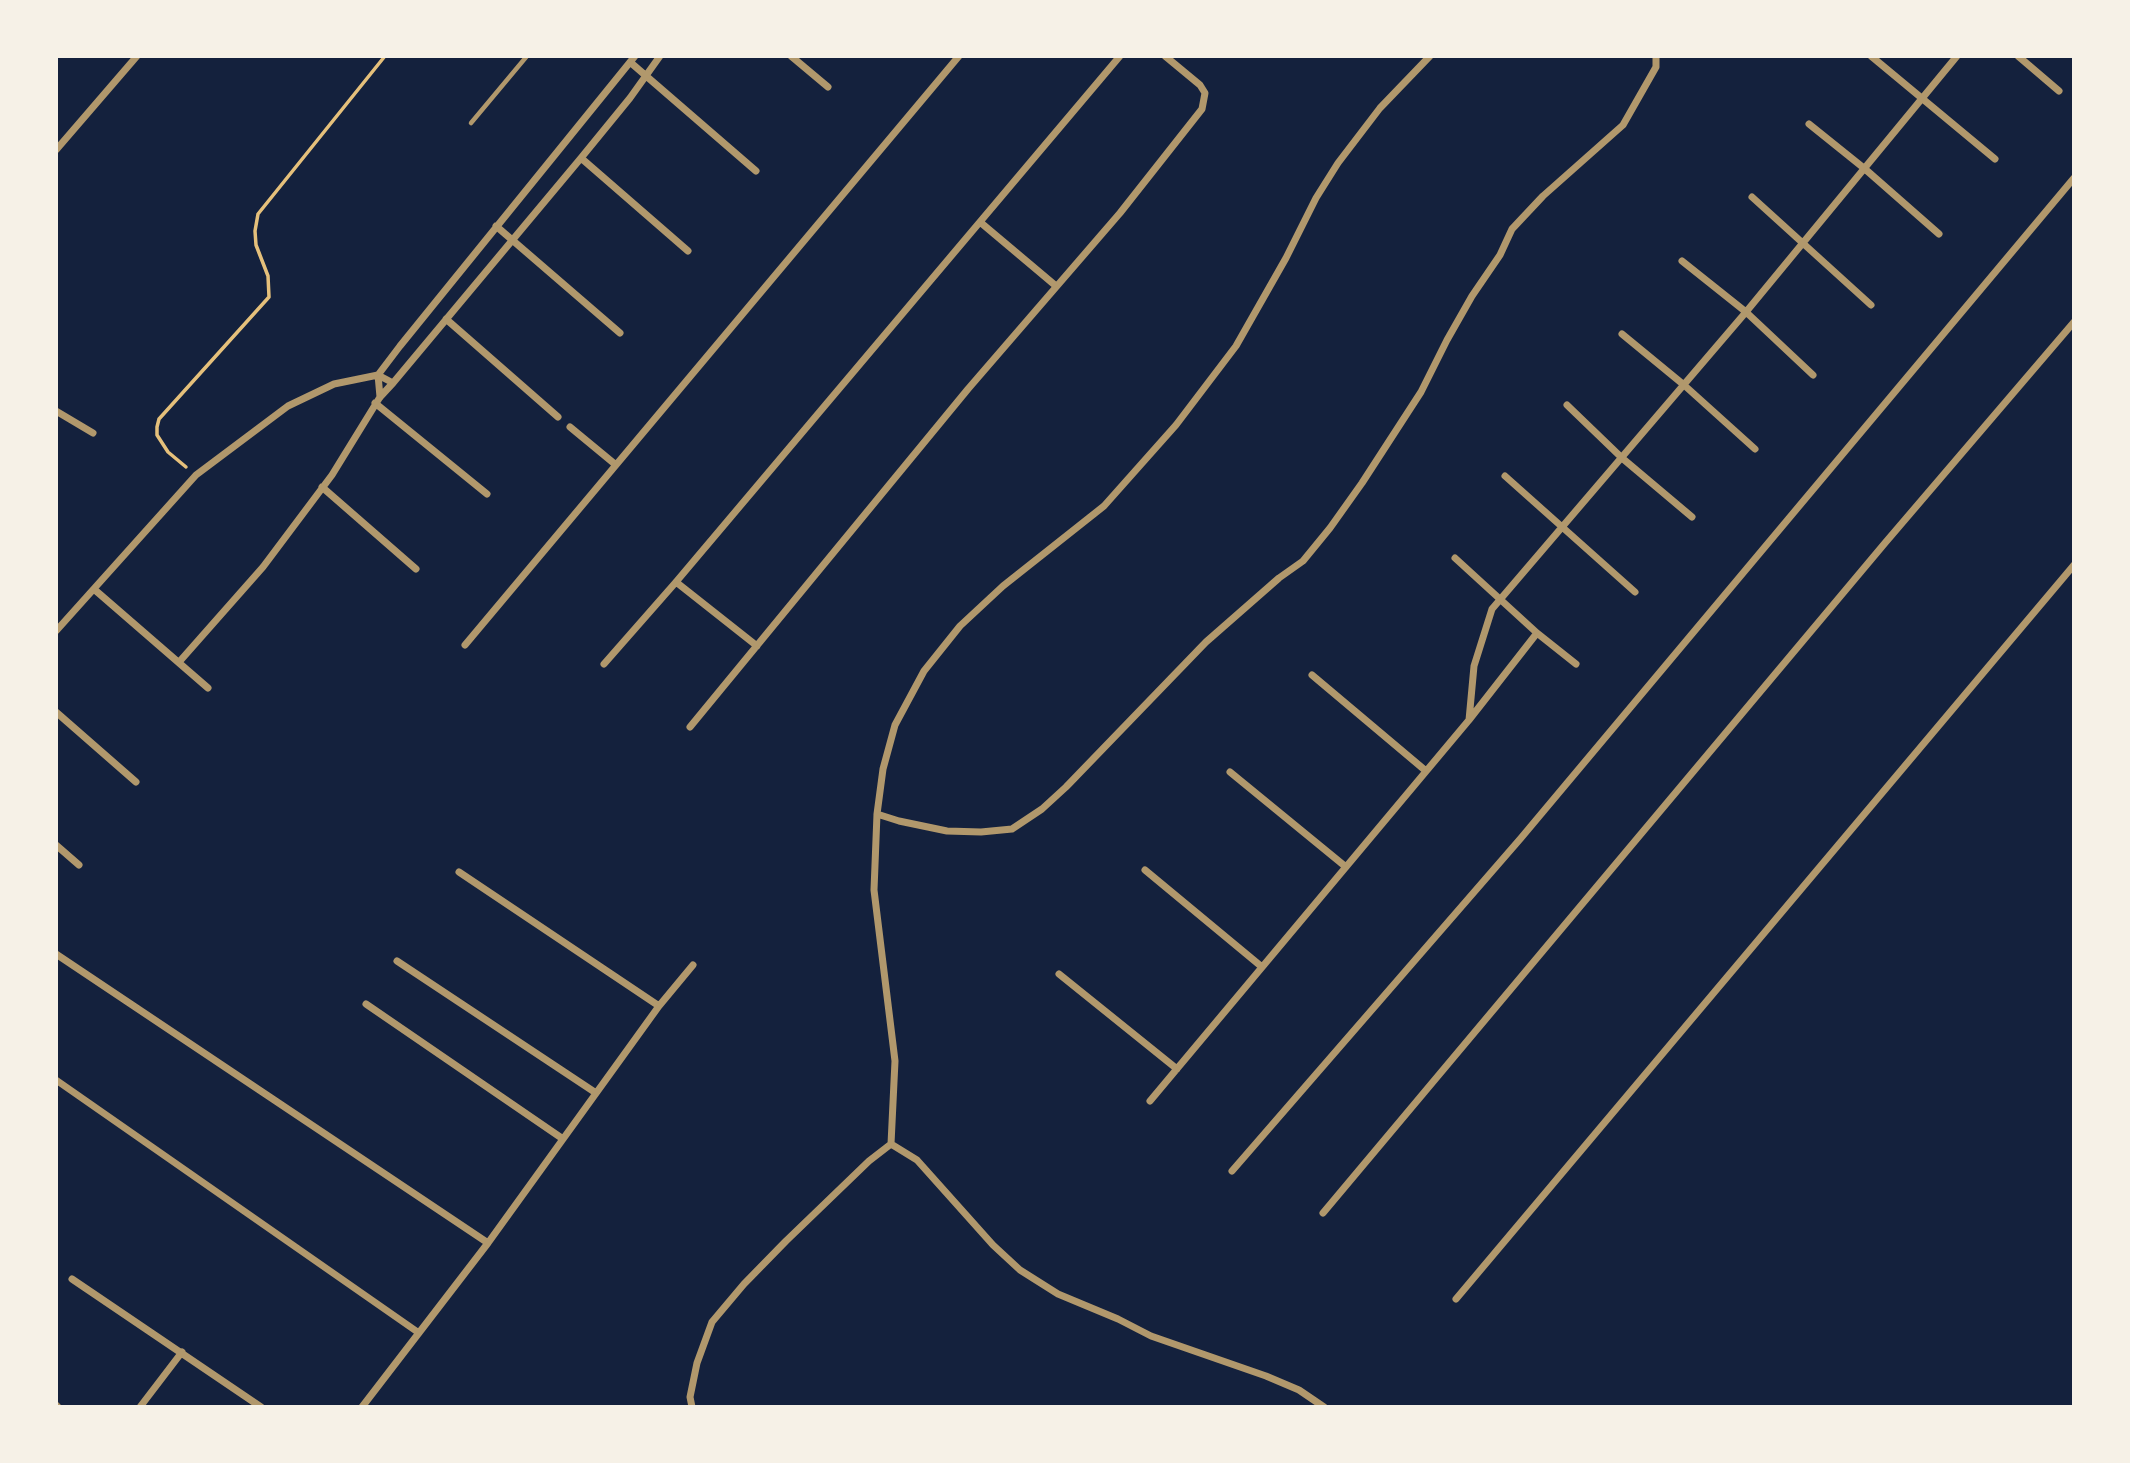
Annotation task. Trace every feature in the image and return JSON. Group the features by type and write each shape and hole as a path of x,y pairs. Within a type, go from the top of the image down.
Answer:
{"street":[{"path":"56,150 137,56"},
{"path":"180,662 263,567 323,487 377,400 580,158 660,56"},
{"path":"791,56 828,87"},
{"path":"465,645 959,56"},
{"path":"604,664 1120,56"},
{"path":"690,727 1202,109 1205,93 1200,85 1165,56"},
{"path":"692,1407 690,1398 697,1363 712,1322 786,1241 869,1161 891,1144 895,1061 874,890 877,814 883,769 895,725 924,671 960,626 1003,586 1104,506 1176,425 1236,346 1286,258 1316,198 1338,163 1380,108 1430,56"},
{"path":"877,814 947,831 1012,829 1042,809 1066,786 1206,642 1279,578 1303,561 1330,528 1421,392 1472,296 1500,255 1512,229 1543,196 1623,125 1656,67 1656,56"},
{"path":"1871,56 1995,159"},
{"path":"1469,720 1474,666 1492,609 1746,312 1958,56"},
{"path":"2018,56 2059,91"},
{"path":"377,400 378,375 632,59 646,76 756,171"},
{"path":"1808,124 1865,169 1939,234"},
{"path":"580,158 688,251"},
{"path":"1232,1171 1521,838 2074,178"},
{"path":"1752,197 1871,305"},
{"path":"980,222 1056,286"},
{"path":"496,226 620,333"},
{"path":"1682,261 1746,312 1813,375"},
{"path":"446,319 558,417"},
{"path":"1323,1213 2074,322"},
{"path":"1622,334 1755,449"},
{"path":"56,631 196,475 288,406 334,384 378,375 393,383"},
{"path":"377,400 487,494"},
{"path":"1567,405 1622,458 1692,517"},
{"path":"56,411 93,433"},
{"path":"570,427 616,465"},
{"path":"1505,476 1635,592"},
{"path":"323,487 416,569"},
{"path":"1455,558 1537,633 1576,664"},
{"path":"1456,1299 2074,565"},
{"path":"676,582 757,646"},
{"path":"95,590 208,688"},
{"path":"1150,1101 1469,720 1537,633"},
{"path":"1312,675 1426,771"},
{"path":"56,712 136,782"},
{"path":"1230,772 1346,867"},
{"path":"56,845 79,865"},
{"path":"1145,870 1262,967"},
{"path":"459,872 659,1006"},
{"path":"56,954 488,1243"},
{"path":"397,961 596,1093"},
{"path":"362,1407 488,1243 659,1006 693,965"},
{"path":"1059,974 1177,1069"},
{"path":"366,1004 563,1139"},
{"path":"56,1080 419,1333"},
{"path":"891,1144 917,1160 993,1245 1020,1270 1058,1294 1151,1336 1299,1390 1324,1407"},
{"path":"72,1279 261,1407"},
{"path":"140,1407 182,1352"}],"lane":[{"path":"471,123 527,56"}],"path":[{"path":"196,475 168,452 158,435 159,419 269,297 268,276 256,238 258,214 385,56"}]}
